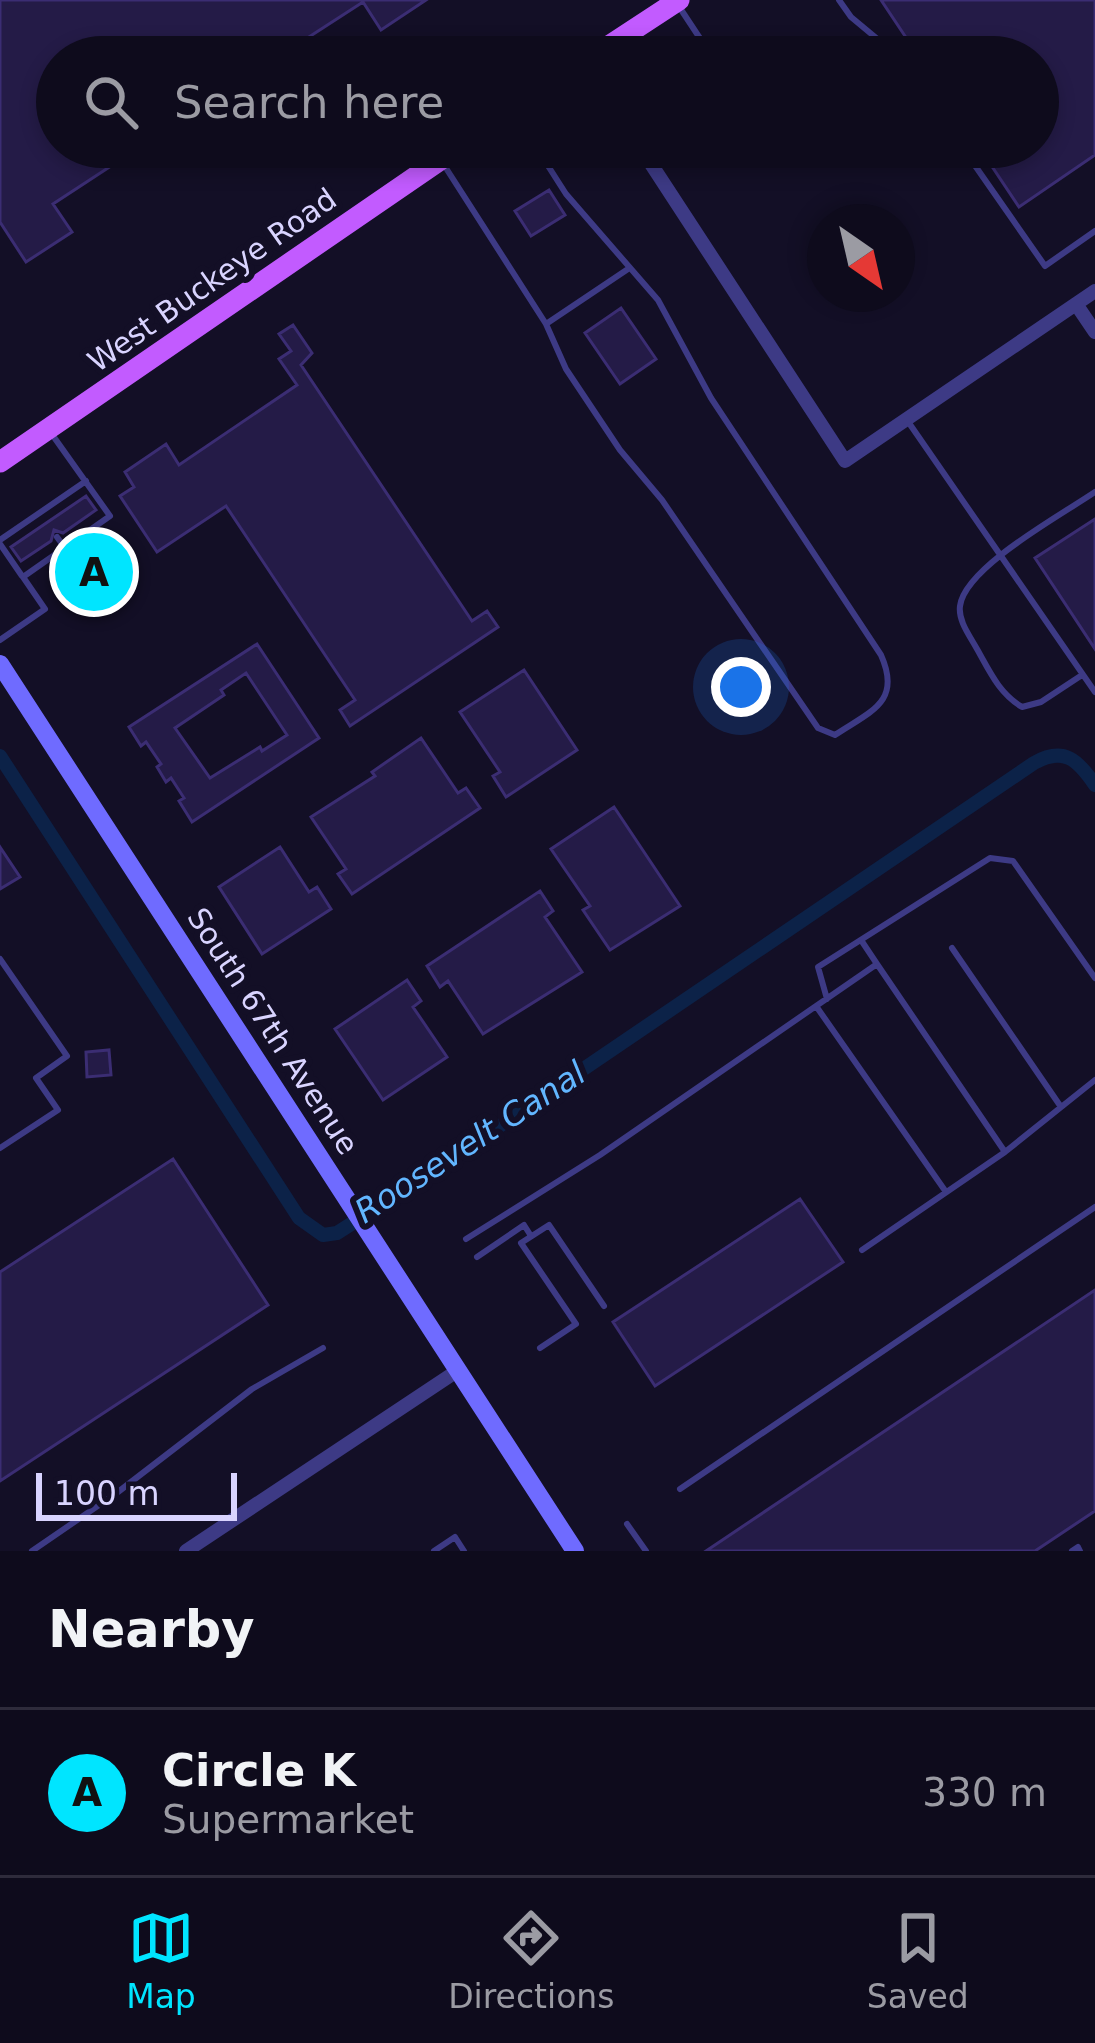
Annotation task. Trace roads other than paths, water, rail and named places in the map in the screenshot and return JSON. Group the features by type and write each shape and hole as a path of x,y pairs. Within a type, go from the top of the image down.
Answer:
{"main road":[{"path":"624,36 677,1"},
{"name":"West Buckeye Road","path":"3,454 49,429 428,168"},
{"name":"South 67th Avenue","path":"0,664 571,1550"}],"street":[{"path":"654,168 845,461 1095,291"},
{"path":"1076,304 1095,332"},
{"path":"186,1551 457,1371"}],"lane":[{"path":"839,0 874,36"},
{"path":"677,1 699,36"},
{"path":"458,168 546,324 566,369 609,434 662,500 818,728 835,735 889,692 892,678 881,655 712,398 658,299 628,269 549,168"},
{"path":"977,168 1045,266 1095,231"},
{"path":"546,324 628,269"},
{"path":"907,420 1095,692"},
{"path":"23,577 110,516 49,429"},
{"path":"0,640 45,608 0,542 86,481"},
{"path":"1082,675 1041,702 1022,707 1004,696 963,624 959,608 966,588 999,556 1095,492"},
{"path":"40,512 47,522"},
{"path":"57,537 64,548"},
{"path":"827,999 818,967 990,858 1013,861 1095,978"},
{"path":"860,940 1005,1152"},
{"path":"952,948 1061,1107"},
{"path":"0,959 68,1056 36,1078 58,1110 0,1148"},
{"path":"466,1239 600,1155 877,964"},
{"path":"816,1006 946,1192"},
{"path":"862,1250 1005,1152 1095,1080"},
{"path":"680,1489 1095,1207"},
{"path":"477,1257 524,1225 531,1236"},
{"path":"540,1348 576,1324 521,1243 531,1236 549,1225 604,1306"},
{"path":"32,1551 252,1389 323,1348"},
{"path":"627,1524 646,1551"},
{"path":"434,1551 455,1538 464,1551"}],"waterway":[{"name":"Roosevelt Canal","path":"0,756 299,1218 323,1235 337,1233 420,1180 1034,763 1054,756 1069,758 1095,785"}],"place":[{"name":"Circle K","path":"94,572"}]}
